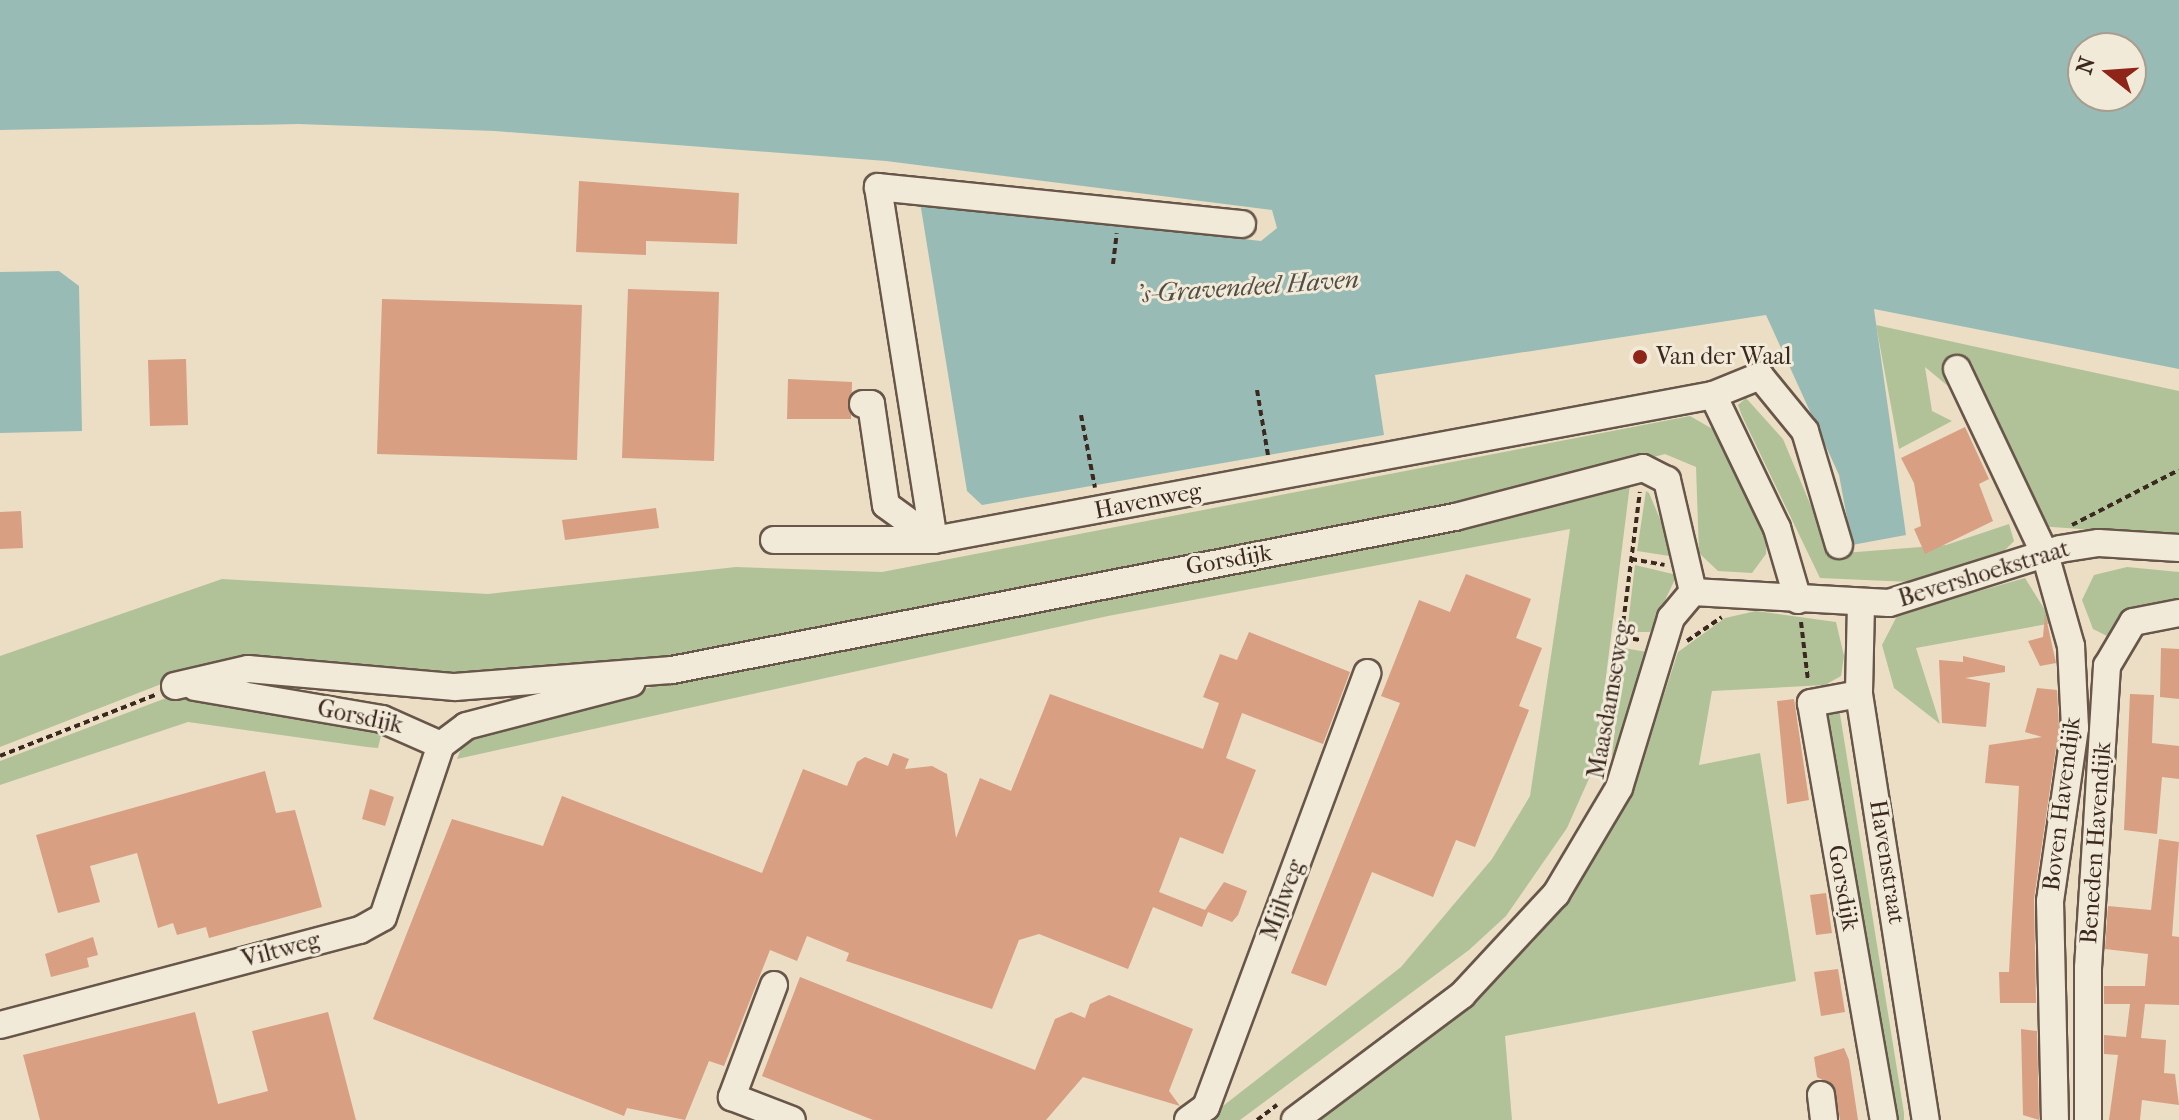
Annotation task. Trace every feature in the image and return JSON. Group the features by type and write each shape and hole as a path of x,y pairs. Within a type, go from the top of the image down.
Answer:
{"street":[{"path":"934,540 878,187 1242,224"},
{"name":"Boven Havendijk","path":"1957,369 2052,551 2071,646 2075,728 2050,901 2055,1120"},
{"name":"Havenweg","path":"774,540 934,540 1713,395 1760,376 1805,431 1839,545"},
{"path":"1713,395 1777,528 1798,600"},
{"path":"863,404 871,404 886,505 934,540"},
{"path":"1643,468 1667,480 1691,581"},
{"name":"Gorsdijk","path":"175,686 382,719 441,745 466,726 672,670 1455,517 1643,468"},
{"name":"Bevershoekstraat","path":"1691,581 1751,595 1861,604 1921,597 2052,551 2113,542 2179,548"},
{"name":"Maasdamseweg","path":"1288,1111 1462,995 1556,894 1619,788 1663,643 1691,581"},
{"name":"Havenstraat","path":"1861,604 1859,694 1926,1120"},
{"name":"Beneden Havendijk","path":"2088,1120 2088,968 2107,666 2133,622 2179,613"},
{"name":"Gorsdijk","path":"175,686 248,669 455,687 672,670"},
{"name":"Mijlweg","path":"1188,1120 1206,1107 1367,673"},
{"path":"1811,703 1859,694"},
{"name":"Gorsdijk","path":"1811,703 1884,1120"},
{"name":"Viltweg","path":"0,1025 360,930 383,917 441,745"},
{"path":"774,985 732,1097 792,1120"}],"path":[{"path":"1113,264 1118,227"},
{"path":"1257,390 1269,457"},
{"path":"1081,415 1095,488"},
{"name":"Maasdamseweg","path":"1606,752 1643,468"},
{"path":"2052,551 2074,520 2179,470"},
{"path":"1631,559 1691,581"},
{"path":"1663,643 1677,646 1751,595"},
{"path":"1798,600 1811,703"},
{"path":"0,756 175,686"},
{"path":"1257,1120 1288,1111"}],"green space":[{"path":"1876,325 2179,391 2179,536 2038,526 1989,420 1925,367 1932,411 1952,421 1899,449"},
{"path":"1746,398 1783,439 1831,554 1946,545 2009,524 2014,541 2000,555 1911,582 1820,578 1742,416 1738,405"},
{"path":"1690,416 1716,431 1767,532 1766,554 1752,573 1718,571 1699,553 1696,467 1665,454 1551,485 695,665 496,680 210,665 0,747 0,656 222,579 488,594 736,567 882,572"},
{"path":"1630,484 1595,765 1567,828 1506,916 1469,950 1240,1120 1205,1120 1401,967 1492,859 1530,796 1570,529 1108,616 457,759 463,744 490,731 659,685"},
{"path":"1646,491 1649,493 1676,557 1637,551"},
{"path":"1635,565 1677,575 1650,632 1627,632"},
{"path":"2127,567 2179,572 2179,609 2123,620 2109,637 2093,629 2082,600 2094,575"},
{"path":"2025,578 2053,623 1916,648 1940,724 1894,688 1882,645 1898,614"},
{"path":"1756,611 1836,622 1844,656 1841,676 1825,685 1712,691 1699,765 1760,753 1796,981 1505,1036 1512,1120 1315,1120 1465,1011 1534,941 1578,885 1632,791 1678,652 1725,618"},
{"path":"1624,648 1647,652 1614,767 1612,755"},
{"path":"182,692 383,727 378,748 188,722 0,785 0,761"},
{"path":"1839,708 1904,1120 1882,1120 1823,716"}],"water":[{"name":"'s-Gravendeel Haven","path":"0,0 2179,0 2179,369 1874,309 1906,535 1852,545 1839,475 1766,315 1375,375 1384,435 982,505 967,491 920,202 1261,241 1277,228 1272,210 886,161 495,131 298,124 0,130"},
{"path":"59,271 79,286 82,431 0,433 0,272"}],"building":[{"path":"579,181 739,193 737,244 646,241 646,255 576,252"},
{"path":"628,289 719,292 714,461 622,458"},
{"path":"382,299 582,305 577,460 377,454"},
{"path":"186,359 188,425 150,426 148,360"},
{"path":"788,379 852,382 851,419 787,419"},
{"path":"1965,427 1989,479 1979,484 1993,521 1925,554 1914,529 1921,526 1914,483 1901,458"},
{"path":"656,508 659,528 565,540 562,520"},
{"path":"21,511 23,548 0,549 0,512"},
{"path":"1466,574 1531,599 1516,638 1542,648 1519,706 1529,710 1475,847 1456,840 1433,897 1372,872 1326,986 1291,973 1400,703 1381,696 1419,600 1450,612"},
{"path":"2045,613 2056,663 2040,666 2028,641 2043,637"},
{"path":"1249,632 1350,672 1323,744 1242,713 1226,758 1256,770 1223,854 1180,837 1159,892 1205,910 1224,882 1247,891 1238,915 1232,922 1208,912 1202,927 1153,907 1128,969 1039,934 1019,940 992,1009 846,961 849,953 807,936 797,961 770,950 724,1066 709,1061 685,1120 627,1108 624,1116 373,1019 452,819 543,846 562,796 762,873 803,769 847,786 857,762 865,757 888,766 893,753 909,759 905,769 932,766 947,774 956,838 980,778 1011,791 1050,694 1203,749 1219,703 1203,697 1220,654 1237,660"},
{"path":"2161,648 2179,649 2179,699 2160,697"},
{"path":"1963,656 2005,666 2005,672 1965,678 1990,683 1986,727 1942,723 1939,660 1963,662"},
{"path":"2037,688 2057,690 2059,727 2034,899 2036,1003 2000,1003 1999,972 2009,972 2019,786 1985,783 1989,745 2042,737 2025,732"},
{"path":"2130,694 2154,695 2152,743 2179,746 2179,779 2162,777 2157,834 2124,830"},
{"path":"1794,699 1809,800 1787,804 1777,701"},
{"path":"265,771 276,813 295,810 322,907 209,938 206,927 177,935 173,923 158,928 137,853 90,866 100,902 58,913 36,835"},
{"path":"370,789 394,797 385,826 362,819"},
{"path":"2159,839 2179,842 2172,936 2179,937 2179,1005 2145,1004 2141,1038 2166,1040 2164,1073 2175,1074 2179,1105 2142,1100 2140,1120 2109,1120 2118,1055 2104,1054 2104,1035 2126,1037 2130,1004 2104,1004 2104,986 2145,986 2148,954 2105,949 2108,906 2151,910"},
{"path":"1826,893 1832,933 1816,935 1810,895"},
{"path":"93,937 98,955 87,958 89,967 51,977 45,954"},
{"path":"1838,969 1845,1012 1821,1016 1814,972"},
{"path":"800,977 1035,1070 1055,1019 1071,1012 1085,1018 1090,1004 1109,995 1193,1029 1169,1091 1180,1106 1083,1077 1046,1120 873,1120 762,1076"},
{"path":"195,1012 218,1104 268,1091 252,1031 328,1012 356,1120 40,1120 23,1055"},
{"path":"2021,1029 2037,1031 2039,1120 2023,1115"},
{"path":"1844,1048 1849,1060 1858,1120 1840,1120 1834,1086 1817,1077 1814,1057"}],"place":[{"name":"Van der Waal","path":"1640,357"}]}
